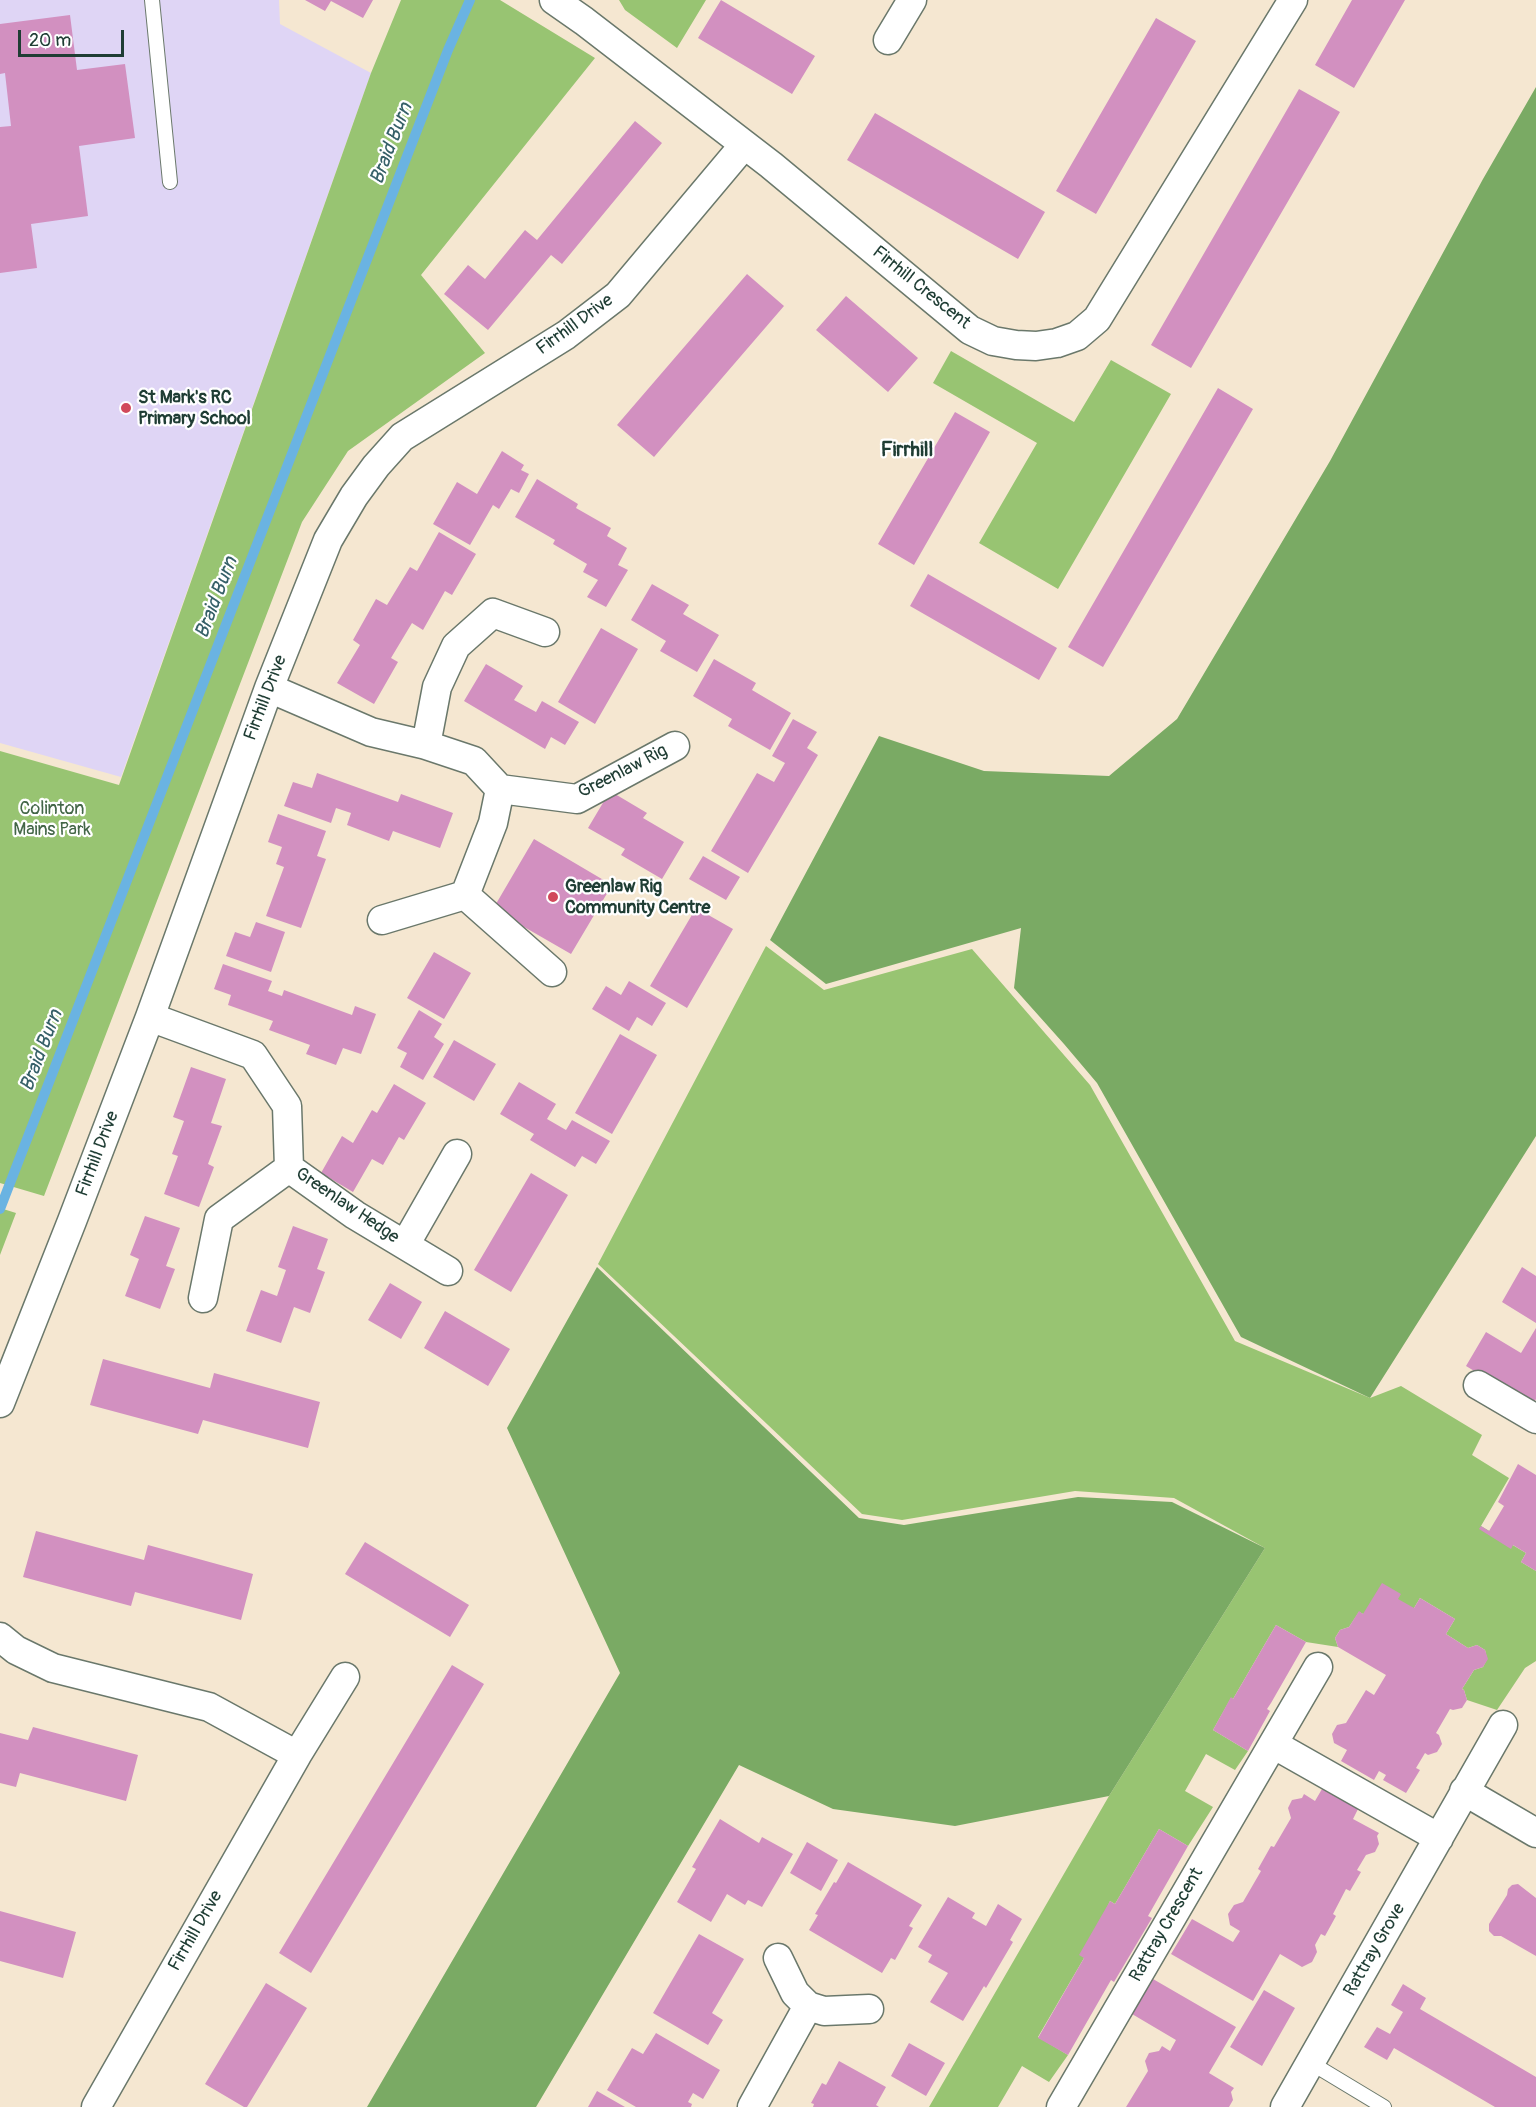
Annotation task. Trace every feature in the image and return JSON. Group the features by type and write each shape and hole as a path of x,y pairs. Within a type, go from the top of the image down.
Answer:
{"street":[{"name":"Firrhill Crescent","path":"554,0 771,165 970,330 993,341 1036,346 1057,343 1077,336 1097,319 1293,0"},
{"path":"888,40 912,0"},
{"name":"Firrhill Drive","path":"0,1403 150,1017 269,687 328,540 354,496 376,466 402,437 566,335 618,295 744,145"},
{"path":"426,745 437,687 456,646 493,613 545,632"},
{"path":"269,687 371,732 426,745 474,761 500,789 493,823 465,896"},
{"name":"Greenlaw Rig","path":"500,789 577,799 675,746"},
{"path":"382,920 465,896"},
{"path":"465,896 552,972"},
{"name":"Greenlaw Hedge","path":"150,1017 253,1055 286,1106 289,1168"},
{"name":"Greenlaw Hedge","path":"405,1245 457,1154"},
{"name":"Greenlaw Hedge","path":"289,1168 355,1215 448,1271"},
{"name":"Greenlaw Hedge","path":"203,1298 219,1219 289,1168"},
{"path":"1478,1385 1536,1419"},
{"path":"0,1636 16,1650 53,1668 209,1707 297,1755"},
{"name":"Rattray Crescent","path":"1062,2107 1318,1667"},
{"name":"Firrhill Drive","path":"96,2107 297,1755 345,1677"},
{"name":"Rattray Grove","path":"1285,2107 1503,1725"},
{"path":"1273,1744 1439,1838"},
{"path":"1464,1791 1536,1833"},
{"path":"778,1958 795,1993 808,2006 824,2011 870,2009"},
{"path":"752,2107 808,2006"}],"lane":[{"path":"152,0 170,182"},
{"path":"1311,2062 1384,2107"}],"shaded area":[{"name":"St Mark's RC Primary School","path":"0,0 279,0 280,24 371,73 121,777 0,743"}],"green space":[{"name":"Colinton Mains Park","path":"401,0 500,0 595,58 421,275 485,353 348,451 302,522 44,1196 0,1183 0,751 119,785 371,73"},
{"path":"619,0 706,0 677,48 625,10"},
{"path":"1536,87 1536,1136 1370,1398 1241,1337 1097,1083 1014,988 1021,928 826,984 770,940 879,736 984,771 1109,776 1177,719 1330,461 1483,179"},
{"path":"951,351 1074,422 1111,360 1171,394 1058,589 979,543 1037,443 933,383"},
{"path":"766,946 824,990 972,949 1090,1085 1235,1341 1370,1398 1401,1386 1482,1435 1472,1455 1509,1478 1481,1526 1526,1553 1521,1562 1536,1571 1536,1661 1525,1668 1497,1710 1467,1700 1462,1689 1474,1670 1483,1667 1487,1659 1485,1650 1477,1645 1468,1648 1446,1634 1455,1619 1420,1598 1414,1608 1363,1614 1359,1612 1349,1627 1340,1630 1335,1638 1338,1647 1306,1642 1276,1625 1213,1730 1248,1751 1235,1770 1206,1754 1185,1791 1213,1807 1188,1846 1159,1829 1115,1904 1110,1901 1084,1958 1038,2037 1068,2055 1049,2082 1022,2066 998,2107 929,2107 1109,1796 1265,1548 1174,1498 1075,1491 902,1520 862,1514 598,1264"},
{"path":"0,1208 16,1213 0,1255"},
{"path":"597,1267 859,1518 904,1525 1078,1497 1172,1502 1265,1548 1109,1796 955,1826 833,1809 739,1765 536,2107 367,2107 620,1673 507,1428"}],"building":[{"path":"305,0 373,0 363,18 331,1 325,11"},
{"path":"721,0 815,56 792,94 698,38"},
{"path":"1352,0 1405,0 1354,88 1315,65"},
{"path":"70,15 77,70 125,64 135,138 79,146 88,216 31,224 37,268 0,273 0,127 11,126 5,73 0,74 0,24"},
{"path":"1156,18 1196,41 1096,214 1056,191"},
{"path":"1299,89 1340,112 1191,368 1151,345"},
{"path":"875,113 1045,212 1018,259 847,160"},
{"path":"635,121 662,143 562,264 551,255 488,330 444,294 468,265 485,279 525,230 537,240"},
{"path":"747,274 784,306 654,457 617,425"},
{"path":"846,296 918,358 888,392 816,330"},
{"path":"1218,388 1253,409 1103,667 1068,647"},
{"path":"955,412 990,432 914,565 878,544"},
{"path":"502,451 524,465 521,470 529,474 519,493 511,489 499,509 493,505 470,545 433,524 457,482 477,494"},
{"path":"537,479 578,504 576,508 611,528 607,536 627,548 618,565 628,570 606,607 587,597 598,580 583,572 587,564 553,544 555,540 515,517"},
{"path":"439,532 476,554 452,595 445,591 423,630 412,623 391,658 398,662 374,704 337,683 360,645 353,640 376,599 387,605 410,567 417,571"},
{"path":"928,574 1057,648 1039,680 910,606"},
{"path":"652,584 689,605 683,614 719,635 697,672 660,651 666,641 631,620"},
{"path":"601,628 638,649 595,724 558,702"},
{"path":"714,659 756,683 752,690 791,713 770,750 728,726 732,719 693,696"},
{"path":"486,664 523,686 514,700 536,712 542,701 579,722 565,745 551,737 545,749 464,701"},
{"path":"793,719 817,732 807,748 818,755 748,873 711,851 757,773 774,782 785,763 772,756"},
{"path":"317,773 398,802 401,794 453,813 440,848 393,831 389,841 347,825 351,813 336,808 331,823 284,806 293,782 312,788"},
{"path":"610,791 647,813 643,818 684,842 662,879 621,855 625,849 588,828"},
{"path":"278,814 326,831 317,856 326,859 301,928 266,916 284,867 276,864 282,847 268,842"},
{"name":"Greenlaw Rig Community Centre","path":"534,839 612,885 571,954 493,909"},
{"path":"703,856 740,877 726,900 689,879"},
{"path":"696,908 733,929 687,1008 650,986"},
{"path":"256,922 285,932 271,972 226,956 235,932 250,937"},
{"path":"434,952 471,973 444,1019 407,998"},
{"path":"223,964 272,981 268,991 282,996 284,990 352,1015 355,1006 376,1014 361,1054 343,1048 336,1065 306,1054 310,1045 269,1030 273,1021 228,1005 231,995 214,989"},
{"path":"629,981 666,1003 652,1026 637,1017 629,1031 592,1009 606,986 621,995"},
{"path":"419,1010 442,1024 434,1037 444,1044 423,1080 400,1067 407,1053 397,1048"},
{"path":"620,1034 657,1055 612,1134 575,1113"},
{"path":"454,1040 496,1064 474,1101 433,1077"},
{"path":"191,1067 226,1079 211,1123 222,1126 208,1164 214,1167 199,1207 164,1194 178,1156 172,1154 184,1121 173,1117"},
{"path":"519,1082 556,1104 547,1119 566,1130 572,1120 610,1141 596,1164 582,1156 575,1167 530,1140 534,1134 500,1114"},
{"path":"394,1084 426,1103 404,1140 399,1137 383,1165 372,1159 353,1192 321,1173 342,1136 353,1143 372,1110 377,1113"},
{"path":"531,1173 568,1195 511,1292 474,1270"},
{"path":"145,1216 180,1228 166,1266 175,1269 160,1309 125,1296 139,1259 130,1255"},
{"path":"293,1226 328,1239 317,1269 325,1272 310,1313 294,1307 281,1343 246,1331 261,1290 277,1296 286,1270 278,1267"},
{"path":"1522,1267 1536,1276 1536,1323 1502,1302"},
{"path":"390,1283 422,1302 401,1339 368,1320"},
{"path":"445,1311 510,1349 488,1386 424,1348"},
{"path":"1536,1328 1536,1399 1532,1406 1466,1366 1486,1332 1521,1353"},
{"path":"103,1359 210,1388 214,1373 320,1402 308,1448 203,1420 198,1434 90,1405"},
{"path":"1518,1464 1536,1475 1536,1571 1521,1562 1526,1553 1513,1545 1511,1549 1479,1529 1481,1526 1489,1531 1504,1506 1498,1502"},
{"path":"36,1531 144,1560 148,1545 253,1574 241,1620 135,1592 131,1606 23,1577"},
{"path":"365,1542 469,1605 450,1637 345,1574"},
{"path":"1382,1583 1401,1594 1398,1599 1414,1608 1420,1598 1455,1619 1446,1634 1468,1648 1477,1645 1485,1650 1488,1659 1483,1667 1474,1670 1462,1689 1467,1700 1462,1708 1450,1709 1436,1733 1442,1744 1437,1752 1428,1755 1425,1753 1416,1768 1420,1770 1406,1793 1383,1780 1386,1775 1379,1771 1374,1780 1341,1761 1347,1750 1334,1743 1332,1734 1337,1725 1346,1723 1366,1690 1374,1695 1386,1675 1338,1647 1335,1638 1340,1630 1349,1627 1359,1611 1363,1614"},
{"path":"1276,1625 1306,1642 1267,1709 1270,1711 1248,1751 1213,1730"},
{"path":"452,1665 484,1684 311,1973 279,1953"},
{"path":"33,1727 138,1755 126,1801 20,1773 16,1787 0,1783 0,1733 28,1740"},
{"path":"1322,1789 1358,1809 1353,1819 1379,1833 1377,1836 1379,1844 1375,1852 1366,1855 1357,1870 1361,1872 1350,1891 1346,1889 1333,1914 1336,1916 1325,1936 1321,1934 1315,1945 1317,1952 1312,1962 1302,1967 1280,1954 1253,2001 1171,1954 1192,1919 1233,1942 1240,1931 1230,1925 1228,1914 1234,1905 1243,1902 1261,1871 1258,1869 1271,1846 1274,1847 1291,1818 1288,1808 1292,1800 1302,1798 1304,1794 1315,1801"},
{"path":"720,1819 759,1843 762,1837 793,1854 762,1907 748,1900 745,1905 727,1894 711,1922 677,1902 696,1869 692,1867"},
{"path":"1159,1829 1188,1846 1148,1916 1152,1918 1114,1982 1111,1980 1068,2055 1038,2038 1084,1958 1079,1955 1110,1901 1115,1904"},
{"path":"807,1842 838,1860 821,1891 790,1873"},
{"path":"848,1862 922,1905 909,1926 913,1928 895,1960 891,1958 882,1973 809,1930 818,1915 815,1914"},
{"path":"1518,1884 1536,1898 1536,1956 1501,1936 1494,1936 1489,1931 1489,1924 1507,1895 1508,1889"},
{"path":"948,1897 975,1913 972,1918 986,1926 998,1904 1022,1919 1010,1940 1013,1942 963,2021 930,2002 948,1973 928,1962 932,1955 918,1947"},
{"path":"0,1911 76,1932 63,1978 0,1961"},
{"path":"699,1934 744,1959 712,2013 723,2020 708,2045 653,2013"},
{"path":"1153,1979 1236,2027 1209,2073 1234,2088 1231,2092 1233,2100 1229,2107 1126,2107 1148,2071 1145,2061 1149,2053 1159,2051 1162,2046 1170,2051 1176,2040 1132,2014"},
{"path":"266,1983 307,2008 247,2107 244,2107 205,2084"},
{"path":"1403,1984 1426,1998 1420,2009 1536,2077 1536,2107 1495,2107 1394,2048 1387,2060 1364,2047 1377,2027 1390,2034 1403,2012 1391,2005"},
{"path":"1264,1990 1295,2008 1262,2066 1230,2047"},
{"path":"656,2033 720,2070 703,2099 693,2093 688,2102 692,2104 691,2107 636,2107 607,2090 632,2048 643,2054"},
{"path":"909,2043 945,2063 926,2096 891,2076"},
{"path":"839,2061 886,2087 876,2105 879,2107 813,2107 814,2104 811,2103 822,2083 826,2085"},
{"path":"597,2091 625,2107 588,2107"}],"waterway":[{"name":"Braid Burn","path":"0,1209 448,50 470,0"}],"place":[{"name":"St Mark's RC Primary School","path":"126,408"},
{"name":"Greenlaw Rig Community Centre","path":"553,897"}],"district":[{"name":"Firrhill","path":"907,451"}]}
